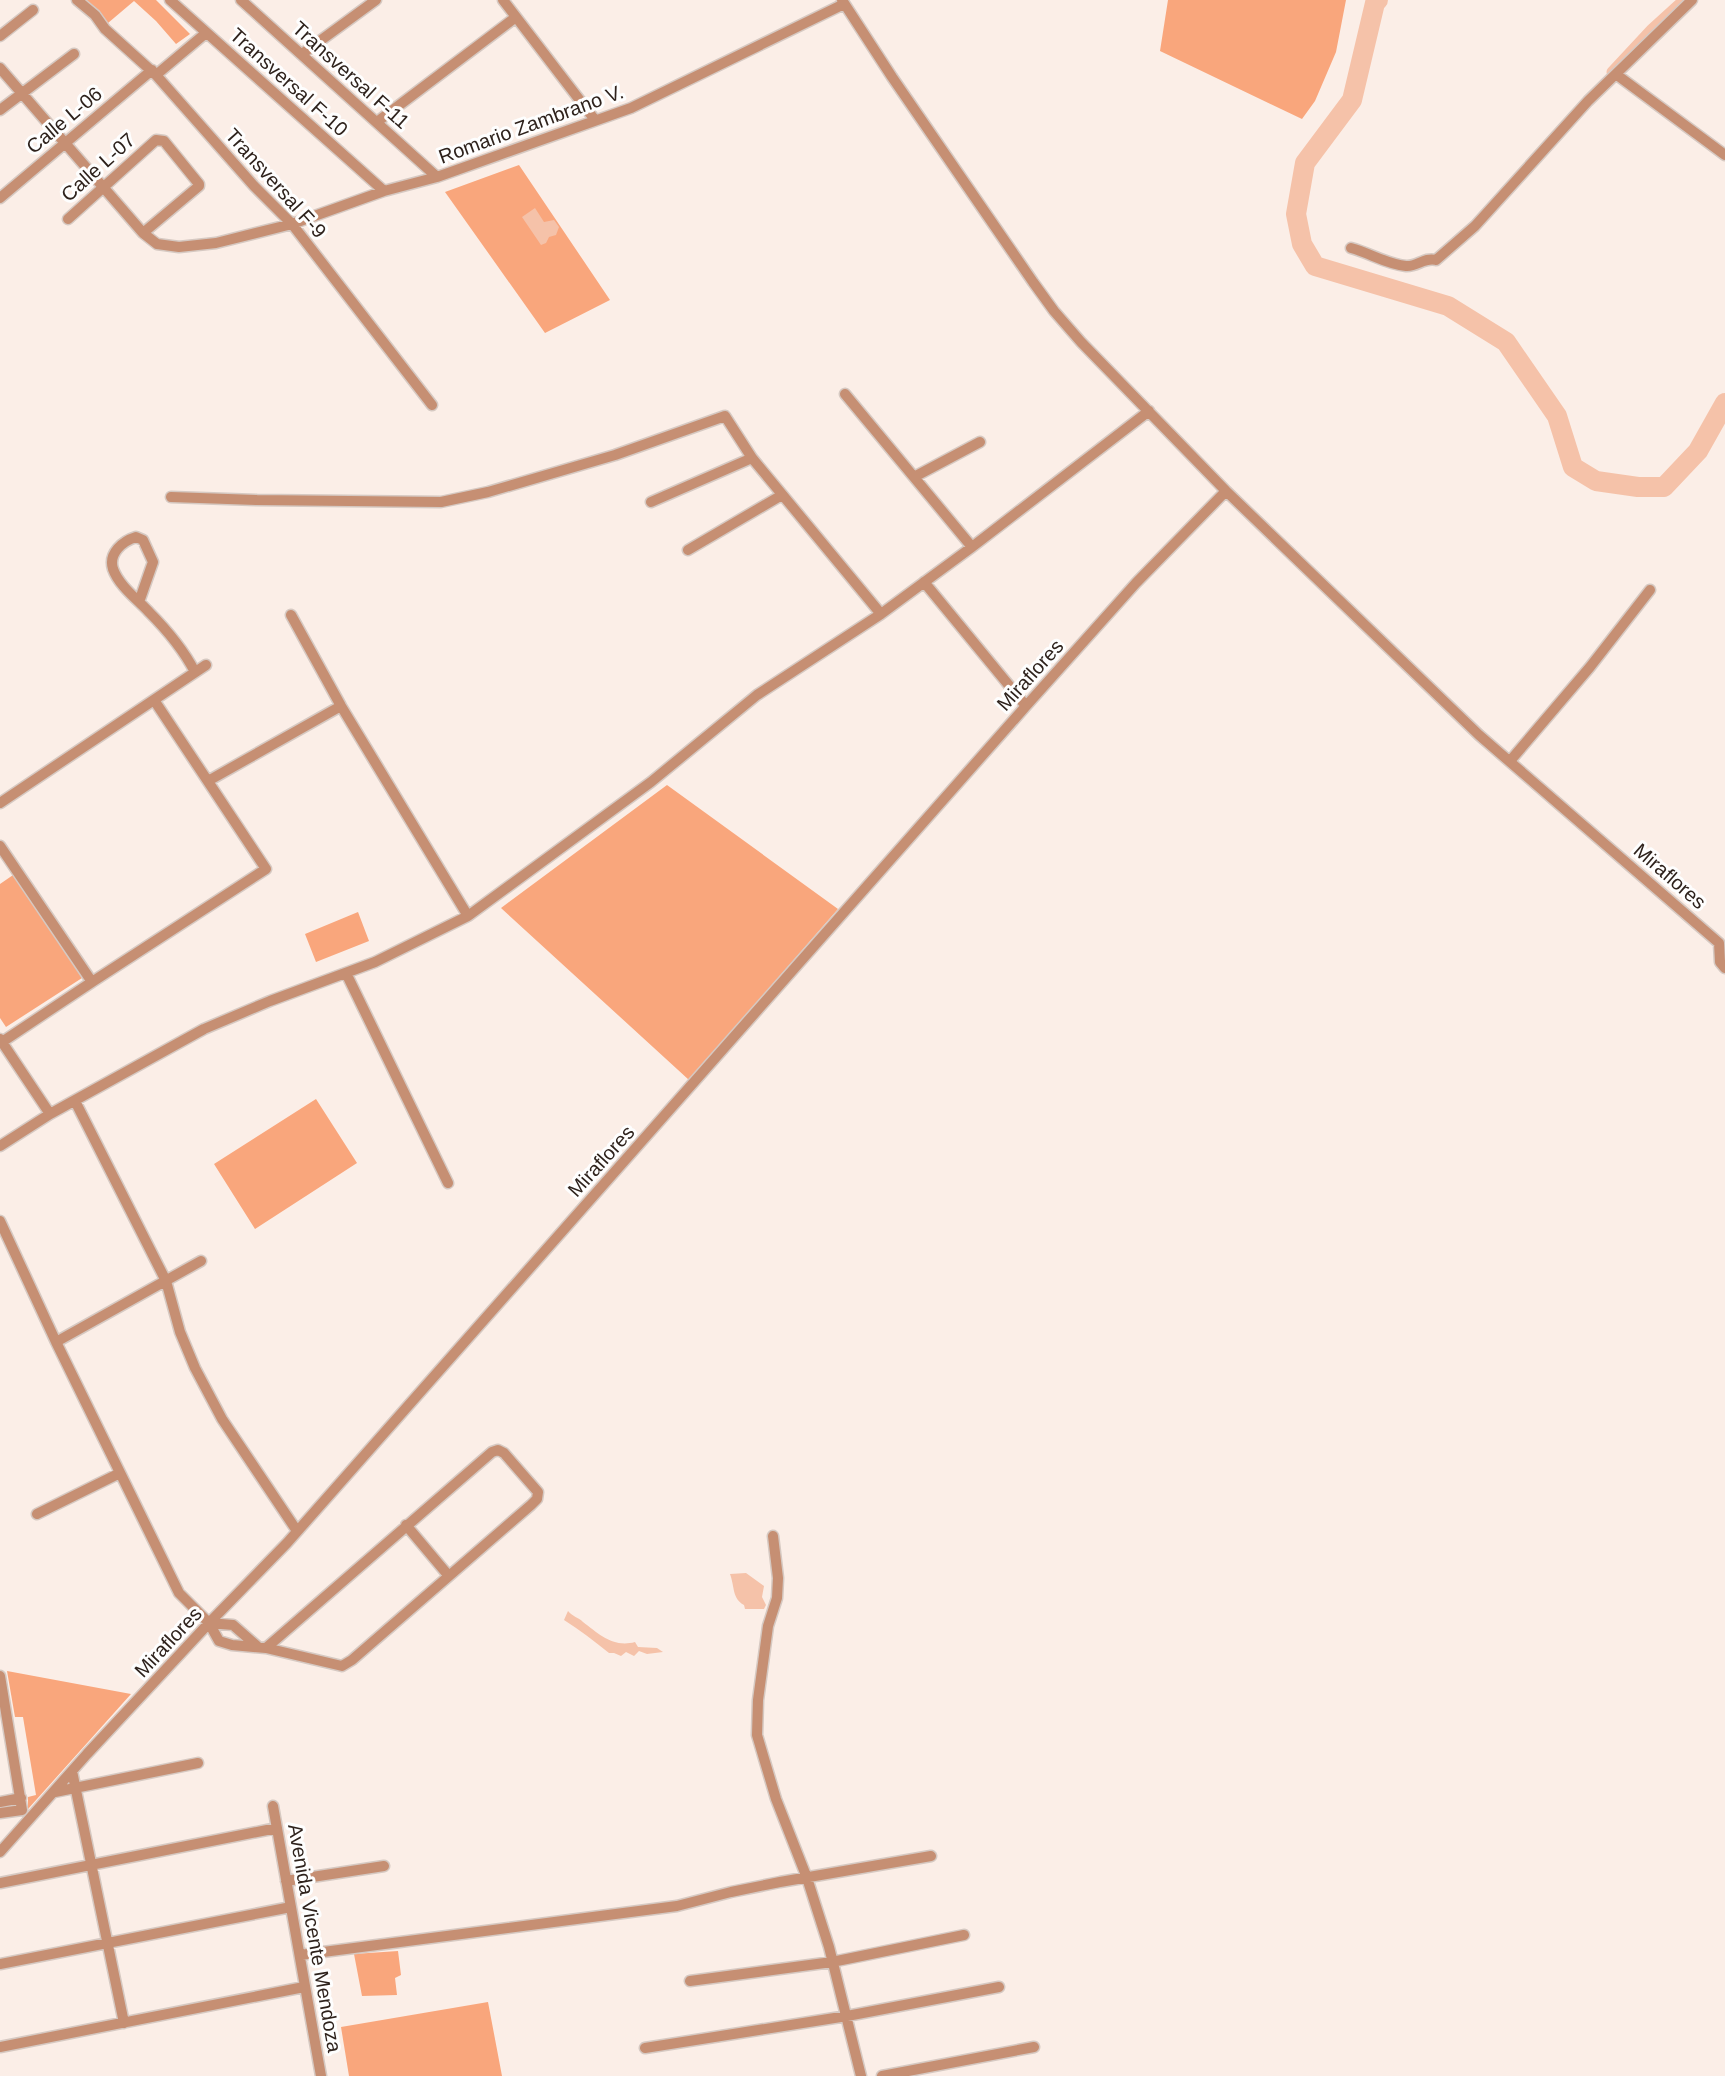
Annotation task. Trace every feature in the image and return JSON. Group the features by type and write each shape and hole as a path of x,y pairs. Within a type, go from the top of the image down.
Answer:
{"street":[{"name":"Transversal F-9","path":"77,0 154,73 254,186 292,224 432,405"},
{"name":"Transversal F-10","path":"170,0 384,191"},
{"name":"Transversal F-11","path":"241,0 437,177"},
{"path":"302,54 376,0"},
{"path":"503,0 595,120"},
{"path":"1351,248 1387,263 1410,266 1428,258 1436,260 1475,226 1588,101 1692,0"},
{"name":"Romario Zambrano V.","path":"143,233 157,244 179,247 216,243 292,224 384,191 437,177 631,108 843,2"},
{"name":"Miraflores","path":"843,2 1047,301 1081,342 1226,491 1479,735 1719,943 1720,962 1725,968"},
{"path":"0,36 33,10"},
{"path":"377,122 516,17"},
{"name":"Calle L-06","path":"0,198 64,143 206,33"},
{"path":"0,110 74,54"},
{"path":"0,68 143,233"},
{"path":"1617,75 1725,155"},
{"name":"Calle L-07","path":"68,219 156,140 164,141 199,186 143,233"},
{"path":"845,394 972,547"},
{"path":"0,1146 50,1114 216,1024 396,953 468,916 651,782 757,695 881,614 1149,411"},
{"path":"171,497 441,502 488,492 615,455 725,416 752,458 881,614"},
{"path":"914,477 980,442"},
{"path":"651,502 752,458"},
{"name":"Miraflores","path":"0,1852 297,1531 1026,706 1136,583 1226,491"},
{"path":"688,550 782,495"},
{"path":"139,602 153,562 143,540 132,537 118,547 113,568 124,585 139,602 175,640 195,672"},
{"path":"924,582 1026,706"},
{"path":"1510,761 1650,590"},
{"path":"291,615 341,706 468,916"},
{"path":"0,803 206,665"},
{"path":"50,1114 1,1040 266,869 154,700"},
{"path":"208,781 341,706"},
{"path":"0,846 92,982"},
{"path":"346,973 448,1183"},
{"path":"75,1101 166,1281 177,1324 195,1368 222,1419 297,1531"},
{"path":"0,1221 179,1593 209,1623 219,1641 261,1647 342,1666 537,1499 538,1492 504,1453 498,1450 492,1452 261,1647"},
{"path":"56,1342 201,1261"},
{"path":"37,1514 120,1473"},
{"path":"406,1525 448,1575"},
{"path":"773,1536 777,1598 768,1626 757,1735 776,1799 807,1878 861,2076"},
{"path":"209,1623 233,1625 261,1647"},
{"path":"0,1676 5,1733 22,1810 0,1813"},
{"path":"55,1792 198,1763"},
{"path":"72,1771 124,2023"},
{"path":"0,1802 21,1798"},
{"name":"Avenida Vicente Mendoza","path":"273,1806 321,2076"},
{"path":"0,1883 277,1828"},
{"path":"300,1955 677,1906 731,1892 931,1856"},
{"path":"286,1881 384,1866"},
{"path":"0,1964 291,1907"},
{"path":"690,1981 832,1962 964,1935"},
{"path":"0,2047 304,1987"},
{"path":"645,2048 847,2016 999,1987"},
{"path":"882,2076 1034,2047"}],"shaded area":[{"path":"85,0 156,0 190,34 176,44 134,1 108,23"},
{"path":"1168,0 1346,0 1336,52 1315,101 1302,119 1160,51"},
{"path":"519,165 610,300 545,333 445,192"},
{"path":"535,208 544,222 554,220 559,227 556,235 541,245 522,217"},
{"path":"667,785 838,909 689,1080 501,908"},
{"path":"16,873 82,978 6,1027 0,1018 0,884"},
{"path":"358,912 369,941 316,962 305,934"},
{"path":"316,1099 357,1163 255,1229 214,1164"},
{"path":"746,1573 764,1586 764,1609 745,1609 736,1596 730,1574"},
{"path":"568,1611 607,1639 620,1643 635,1642 638,1647 657,1648 663,1652 647,1654 639,1651 634,1656 626,1652 621,1656 609,1653 564,1620"},
{"path":"7,1671 131,1694 28,1809 28,1797 36,1795 23,1717 15,1717"},
{"path":"398,1951 401,1975 395,1978 397,1995 362,1996 354,1954"},
{"path":"488,2002 502,2076 349,2076 341,2027"}],"waterway":[{"path":"1378,0 1352,100 1305,163 1296,214 1302,244 1315,266 1448,306 1506,342 1557,416 1573,467 1596,481 1664,487 1698,451 1725,403"},
{"path":"1612,72 1684,0"}]}
